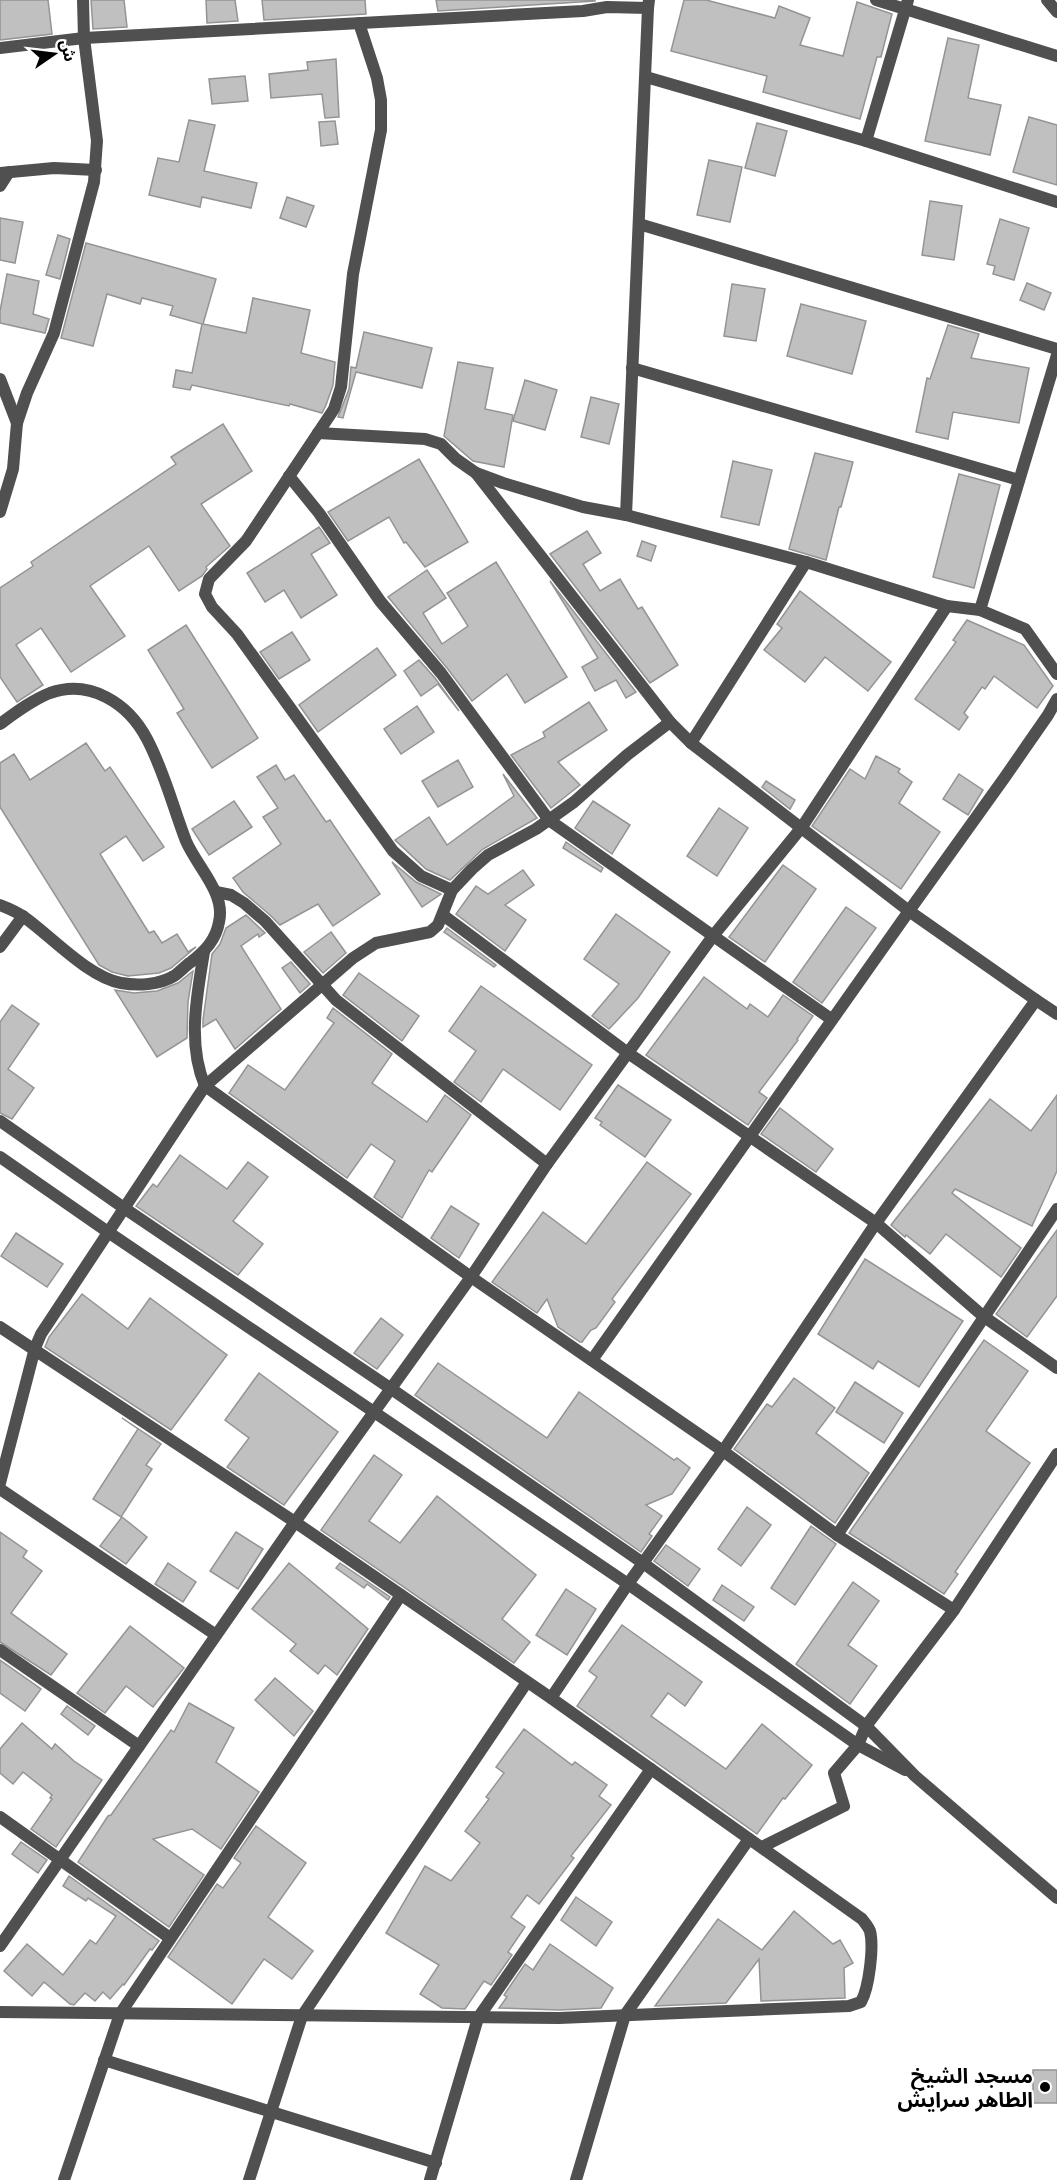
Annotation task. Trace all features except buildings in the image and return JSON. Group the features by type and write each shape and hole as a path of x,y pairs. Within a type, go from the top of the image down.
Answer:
{"street":[{"path":"0,512 14,469 17,423 27,393 54,333 85,222 96,170 97,141 84,39 83,0"},
{"path":"876,0 906,4 1057,56"},
{"path":"1047,0 1057,12"},
{"path":"0,48 84,39 571,11 649,4 626,515"},
{"path":"866,141 906,4"},
{"path":"359,23 377,78 381,100 381,130 353,274 341,387 334,409 246,541 209,579 206,588 207,599 237,634 393,851 421,876 452,890"},
{"path":"646,77 866,141 1057,202"},
{"path":"0,186 5,172 54,168 96,170"},
{"path":"639,224 1057,349"},
{"path":"980,610 1057,355"},
{"path":"632,368 1019,480"},
{"path":"0,379 17,423"},
{"path":"318,433 425,440 441,444 456,459 476,473 670,722 691,743 909,911 1057,1014"},
{"path":"476,473 583,507 626,515 806,562 948,606 980,610 1025,629 1057,674"},
{"path":"289,476 319,513 380,601 441,673 549,820 831,1019"},
{"path":"691,743 806,562"},
{"path":"0,1946 295,1522 471,1276 547,1164 713,936 802,827 948,606"},
{"path":"0,724 40,698 67,689 81,688 99,692 122,706 146,736 188,844 220,901 220,921 214,938 204,951 174,976 158,983 139,985 120,983 103,977 23,916 0,904"},
{"path":"592,1360 751,1137 831,1019 1005,777 1057,699"},
{"path":"0,1484 34,1348 41,1334 206,1086 353,958 376,944 430,932 438,925 452,890 488,855 549,820 574,802 627,755 670,722"},
{"path":"216,892 231,895 265,921 336,1000 547,1164"},
{"path":"443,915 628,1053 876,1223 983,1316 1057,1368"},
{"path":"0,947 23,916"},
{"path":"204,951 195,1024 198,1070 206,1086 471,1276 723,1450 837,1534 954,1610"},
{"path":"550,1698 723,1450 876,1223 1036,1000"},
{"path":"0,1121 643,1563 866,1726 915,1776 1057,1898"},
{"path":"0,1157 628,1584 858,1745 915,1776"},
{"path":"837,1534 1057,1209"},
{"path":"0,1327 295,1522 762,1847 862,1919 869,1928 871,1940 866,1993 861,2002 849,2006 559,2018 0,2012"},
{"path":"762,1847 844,1806 834,1773 858,1745 866,1726 954,1610 1057,1454"},
{"path":"0,1489 216,1635"},
{"path":"66,2180 120,2014 401,1595"},
{"path":"0,1650 139,1746"},
{"path":"249,2180 302,2016 527,1682"},
{"path":"430,2180 478,2018 651,1769"},
{"path":"0,1817 170,1938"},
{"path":"576,2180 625,2015 749,1839"},
{"path":"104,2061 435,2163"}],"place":[{"name":"مسجد الشيخ الطاهر سرايش","path":"1045,2087"}]}
